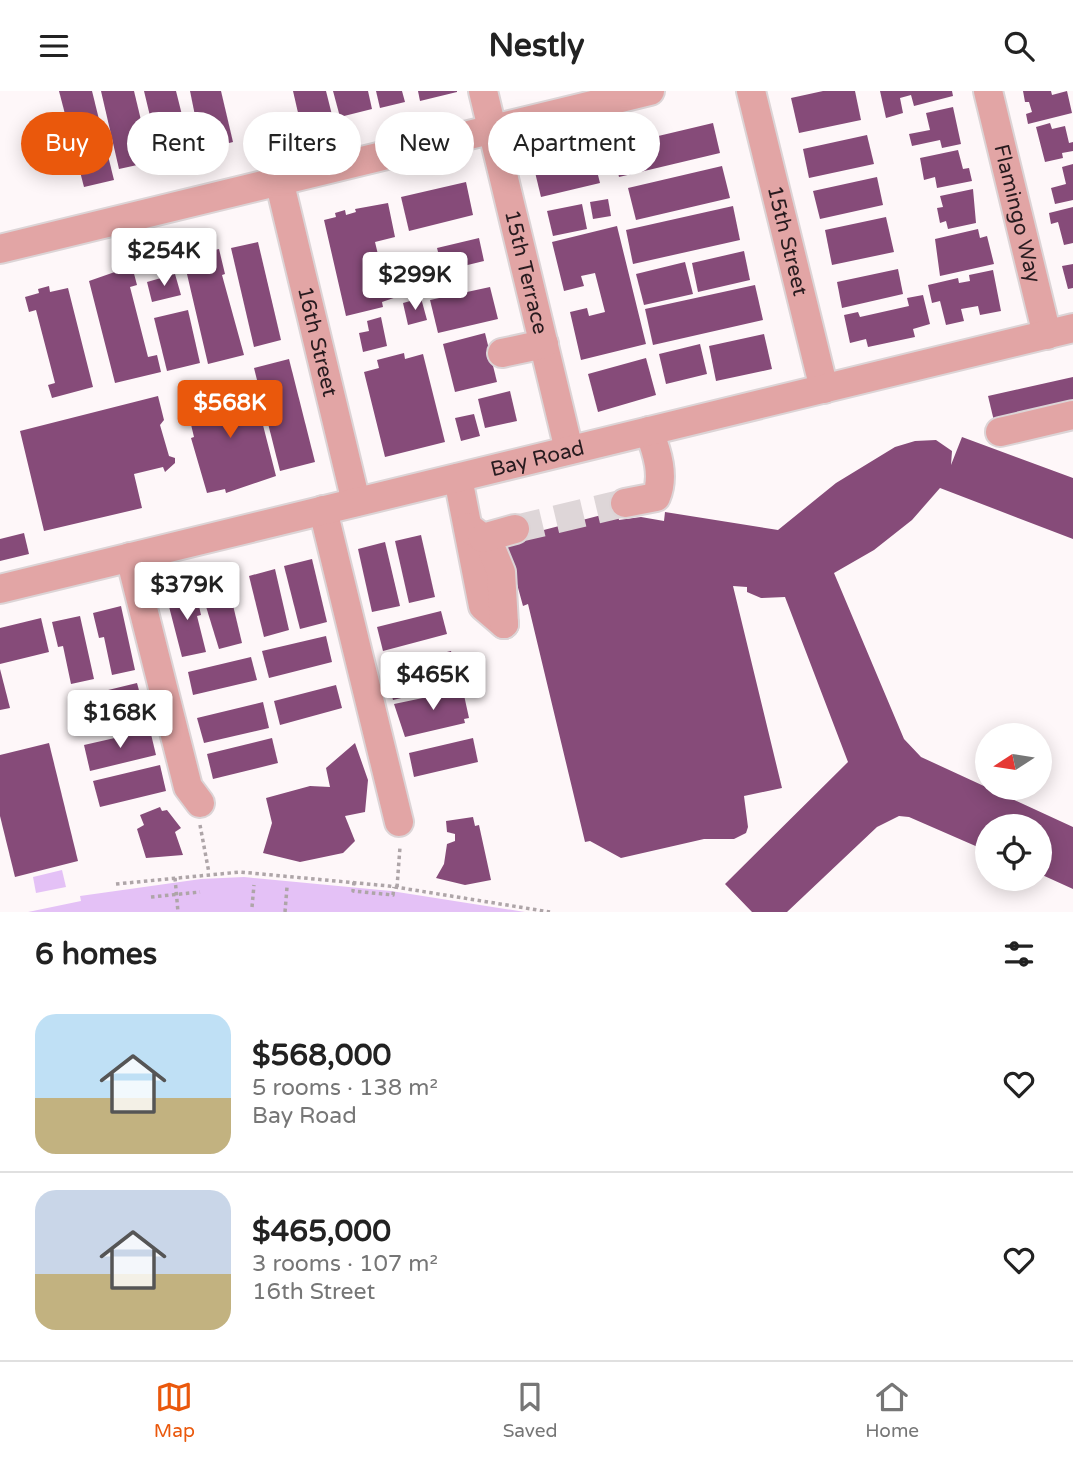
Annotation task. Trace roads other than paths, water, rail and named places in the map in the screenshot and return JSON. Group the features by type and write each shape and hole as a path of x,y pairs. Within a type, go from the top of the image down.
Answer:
{"street":[{"name":"15th Terrace","path":"483,91 489,112"},
{"path":"558,112 650,91"},
{"name":"15th Street","path":"751,91 824,389"},
{"name":"Flamingo Way","path":"988,91 1060,332"},
{"path":"0,249 488,128"},
{"name":"15th Terrace","path":"504,175 569,450"},
{"name":"16th Street","path":"279,180 356,502"},
{"name":"Bay Road","path":"9,577 131,557 1060,332"},
{"path":"502,353 544,344"},
{"path":"1000,432 1072,418"},
{"path":"625,503 656,497 660,487 658,456 649,431"},
{"path":"458,478 476,533 514,529"},
{"path":"323,510 399,835"},
{"path":"131,557 187,787 200,813"}],"tunnel":[{"path":"515,529 625,503"}]}
